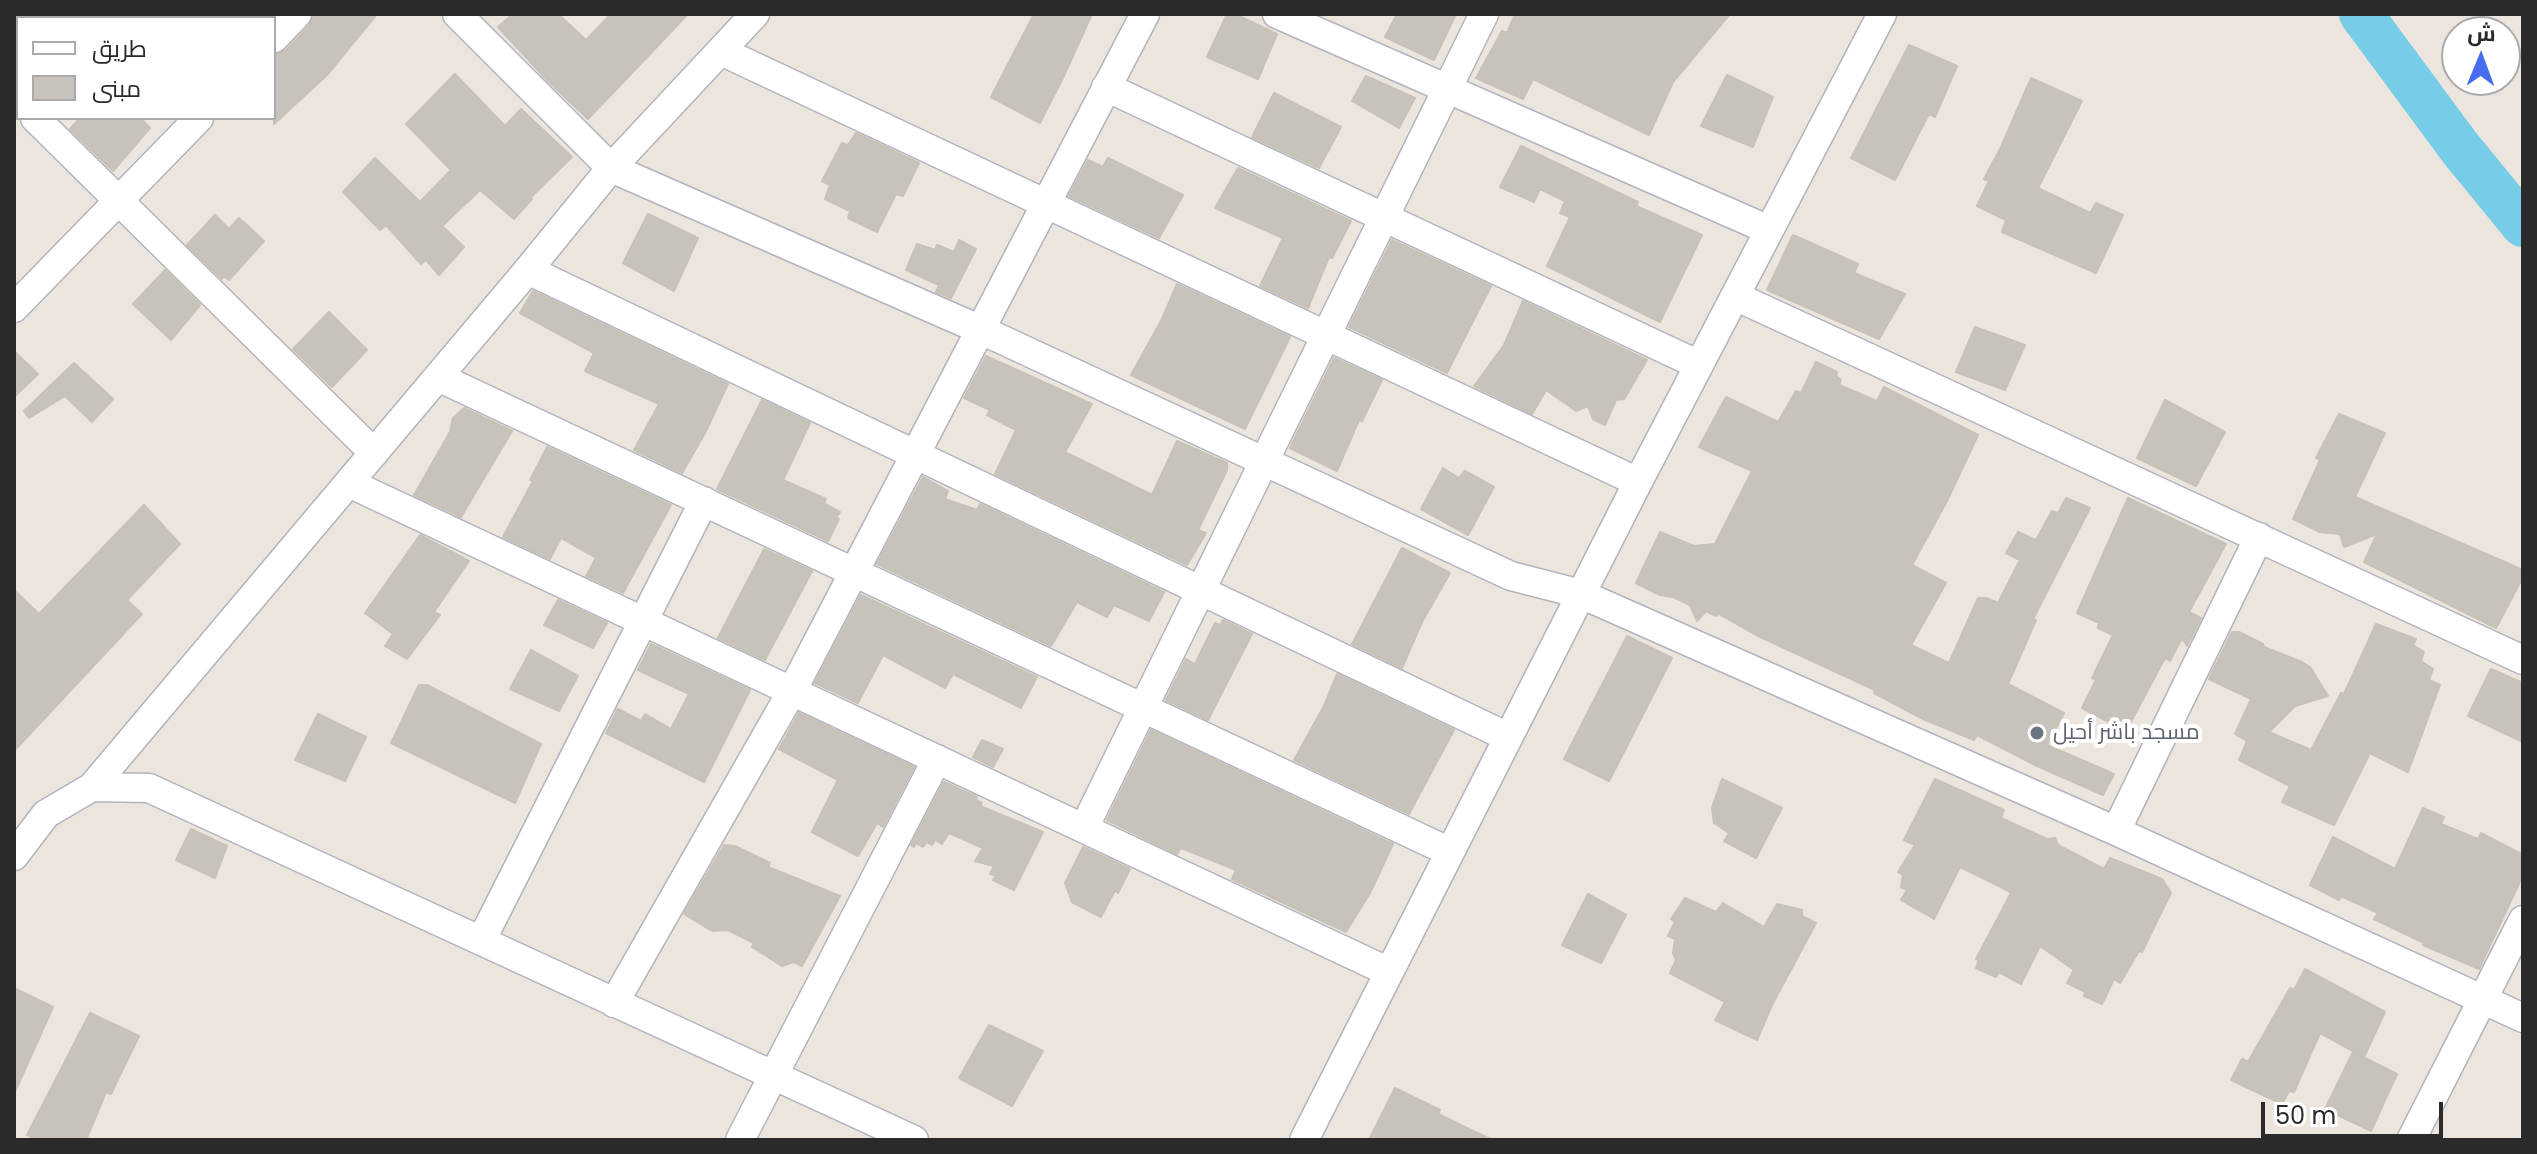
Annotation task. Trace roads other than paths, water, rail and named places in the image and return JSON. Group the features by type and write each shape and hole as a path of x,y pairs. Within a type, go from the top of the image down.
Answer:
{"street":[{"path":"276,36 297,14"},
{"path":"457,14 611,168 979,329 1511,576 1581,594 2116,831 2523,1018"},
{"path":"15,851 46,814 92,787 611,168 755,14"},
{"path":"614,1003 792,691 1145,14"},
{"path":"1277,14 1769,230"},
{"path":"1084,828 1484,14"},
{"path":"1304,1140 1638,482 1882,14"},
{"path":"721,51 1638,482"},
{"path":"1106,87 1699,365"},
{"path":"37,120 374,453"},
{"path":"14,308 120,202 183,123"},
{"path":"528,270 1508,737"},
{"path":"1735,296 2523,660"},
{"path":"438,377 1450,852"},
{"path":"349,483 1389,972"},
{"path":"481,941 704,501"},
{"path":"2116,831 2259,537"},
{"path":"740,1140 937,759"},
{"path":"92,787 149,788 914,1140"},
{"path":"2411,1140 2523,920"}],"waterway":[{"path":"2361,14 2460,148 2523,225"}],"place":[{"name":"مسجد باشر أحيل","path":"2037,733"}]}
